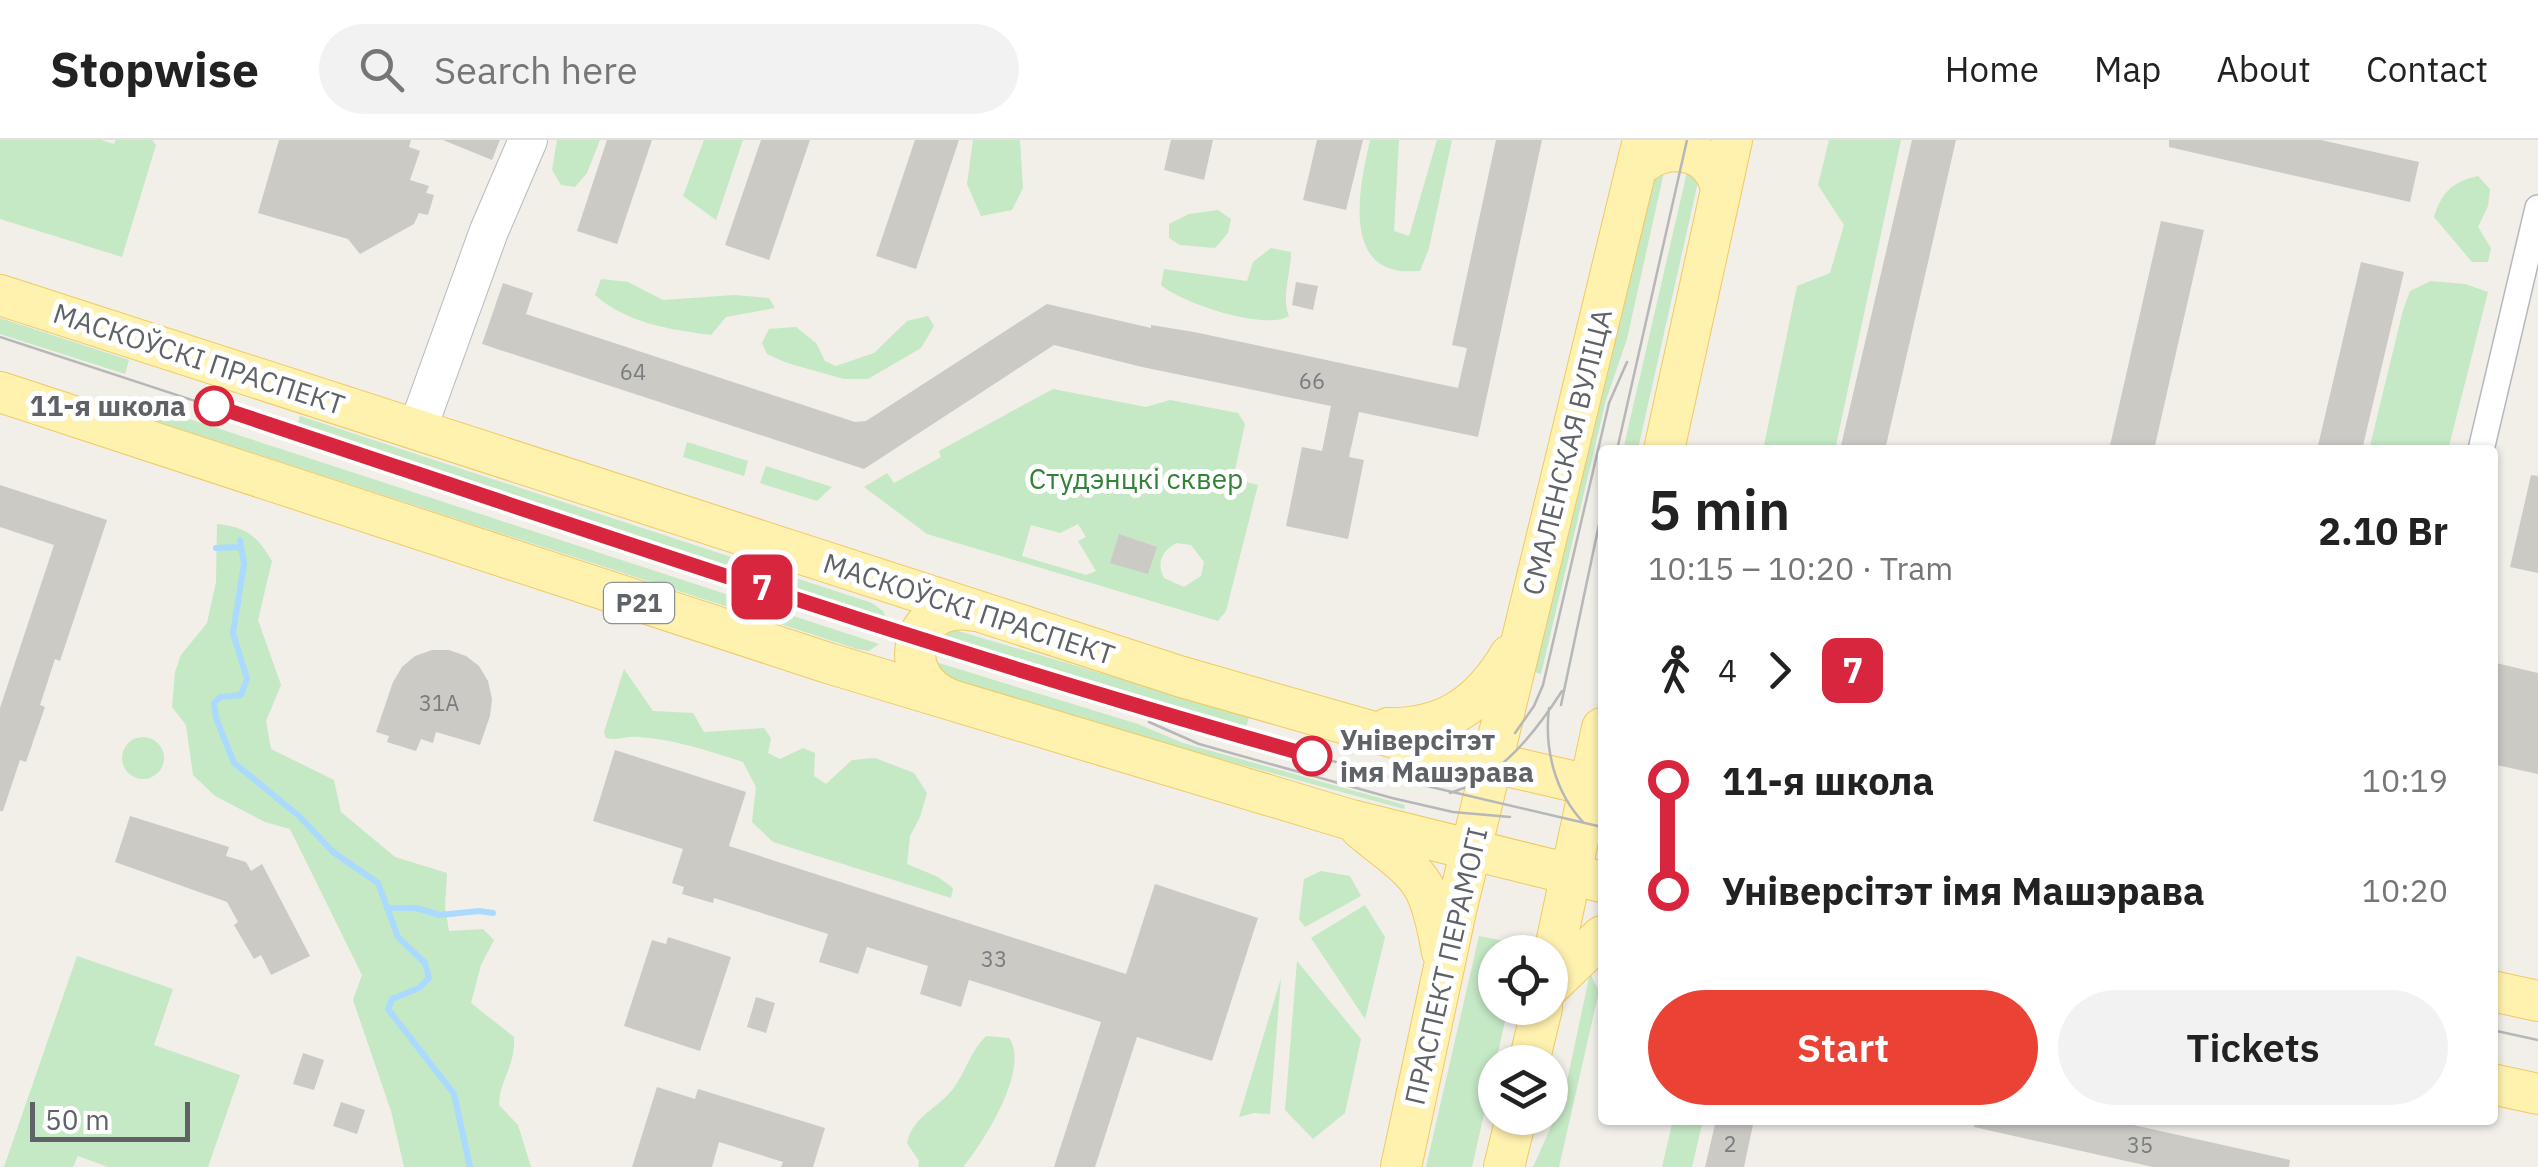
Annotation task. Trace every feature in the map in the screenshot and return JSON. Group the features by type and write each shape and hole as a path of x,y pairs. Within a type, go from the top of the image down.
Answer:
{"main road":[{"path":"1665,445 1732,140"},
{"path":"1640,154 1685,149 1708,162 1721,190"},
{"name":"СМАЛЕНСКАЯ ВУЛІЦА","path":"1492,765 1640,154"},
{"name":"МАСКОЎСКІ ПРАСПЕКТ","path":"0,294 1182,677 1492,765 1596,786"},
{"name":"Р21","path":"0,392 859,672 1351,820 1587,878"},
{"path":"859,672 890,657 901,638 903,626 898,604 882,582"},
{"path":"949,699 930,689 918,673 916,642 934,617 953,609 974,610"},
{"path":"1359,728 1414,728 1456,715 1486,691 1525,628"},
{"name":"ПРАСПЕКТ ПЕРАМОГІ","path":"1401,1167 1492,765"},
{"path":"1565,935 1587,878 1596,786"},
{"path":"1351,820 1417,873 1428,889 1444,966"},
{"path":"1568,969 1598,940"},
{"path":"2498,992 2538,1001"},
{"path":"2498,1085 2538,1094"},
{"path":"1504,1167 1512,1135"}],"street":[{"path":"416,430 528,140"},
{"path":"2481,445 2538,208"}],"green space":[{"path":"0,140 101,140 114,144 116,140 152,140 156,145 122,257 0,219"},
{"path":"557,140 600,140 587,173 575,187 561,185 552,170"},
{"path":"704,140 743,140 716,220 683,196"},
{"path":"973,140 1020,140 1023,188 1012,210 981,216 967,184"},
{"path":"1370,140 1399,140 1394,231 1409,236 1437,140 1452,140 1429,248 1420,271 1395,270 1378,262 1368,250 1362,233 1360,194"},
{"path":"1829,140 1901,140 1836,445 1764,445 1797,286 1830,273 1844,225 1818,185"},
{"path":"1668,154 1627,339 1606,400 1541,674 1535,672 1654,167"},
{"path":"1690,159 1698,182 1639,445 1624,445"},
{"path":"2478,176 2490,189 2488,206 2478,227 2491,248 2488,262 2472,262 2434,217 2449,189"},
{"path":"1218,210 1231,219 1228,233 1215,248 1180,245 1169,238 1169,224 1189,214"},
{"path":"1271,248 1291,252 1286,293 1289,316 1277,320 1243,318 1186,300 1161,285 1164,269 1247,281 1253,262"},
{"path":"601,279 628,282 663,300 734,295 769,298 775,308 726,317 711,335 681,331 635,319 607,305 595,295"},
{"path":"2431,281 2465,284 2488,292 2449,445 2370,445 2403,310 2410,291"},
{"path":"928,316 934,326 921,348 868,379 844,379 787,363 767,354 762,343 769,329 796,327 816,343 825,361 836,366 874,353 907,321"},
{"path":"0,318 129,360 125,374 0,334"},
{"name":"Студэнцкі сквер","path":"1053,389 1146,407 1170,400 1238,413 1245,424 1233,479 1258,485 1226,611 1218,621 927,534 864,487 887,473 894,483 941,457 939,451","holes":["1078,524 1086,537 1078,541 1096,571 1086,575 1022,556 1031,525 1060,533","1177,543 1191,545 1204,562 1201,576 1184,587 1164,578 1161,567 1164,553"]},
{"path":"137,402 879,644 869,651 857,649 134,414"},
{"path":"300,416 872,603 883,611 887,622 296,428"},
{"path":"687,442 748,461 744,476 683,457"},
{"path":"766,466 832,487 817,501 760,483"},
{"path":"217,524 250,534 272,561 258,620 281,685 266,721 271,749 334,780 341,812 395,857 447,873 445,907 449,931 483,929 494,940 481,965 471,1003 514,1037 499,1105 518,1125 531,1167 404,1167 391,1111 353,1000 362,975 290,829 265,822 215,796 193,775 186,725 172,707 175,672 181,655 207,623 216,582"},
{"path":"955,630 1249,717 1245,731 934,638"},
{"path":"929,660 1138,724 1183,743 1405,805 1404,809 1165,744 940,675"},
{"path":"624,669 653,711 693,713 704,732 764,728 771,738 768,753 780,759 803,748 815,753 814,776 826,784 852,760 875,758 914,773 927,793 910,836 907,864 953,888 951,898 773,842 752,822 756,787 743,762 665,740 606,738 604,732"},
{"path":"143,737 158,743 164,758 158,773 143,779 128,773 122,758 128,743"},
{"path":"1321,871 1350,876 1361,896 1305,927 1299,919 1304,879"},
{"path":"1365,905 1385,937 1365,1019 1311,938"},
{"path":"1478,940 1478,1025 1504,1025 1500,1045 1478,1045 1479,1135 1472,1167 1426,1167"},
{"path":"77,956 173,989 154,1045 240,1075 208,1167 108,1167 78,1156 73,1167 4,1167"},
{"path":"1297,961 1361,1039 1345,1113 1313,1139 1285,1110"},
{"path":"1590,973 1598,995 1568,1127 1568,1076"},
{"path":"1281,978 1270,1114 1239,1117"},
{"path":"986,1036 1009,1038 1014,1051 1014,1067 1002,1105 963,1167 918,1167 919,1161 907,1143 910,1133 951,1091"},
{"path":"1672,1125 1702,1125 1692,1167 1662,1167"},
{"path":"1547,1135 1566,1135 1559,1167 1533,1167"}],"building":[{"path":"279,140 411,140 409,147 420,151 410,180 429,186 426,193 434,195 428,215 419,213 414,224 360,254 348,239 258,213"},
{"path":"443,140 500,140 492,160"},
{"path":"607,140 652,140 617,244 577,231"},
{"path":"761,140 810,140 769,260 725,245"},
{"path":"915,140 959,140 916,269 876,256"},
{"path":"1171,140 1213,140 1204,180 1164,170"},
{"path":"1317,140 1363,140 1346,210 1303,200"},
{"path":"1496,140 1542,140 1478,437 1359,412 1349,457 1364,460 1348,539 1286,526 1302,447 1322,451 1331,406 1054,345 864,469 482,344 503,283 533,293 526,314 855,422 866,421 1047,304 1458,388 1467,348 1452,345"},
{"path":"1912,140 1956,140 1886,445 1841,445"},
{"path":"2169,140 2321,140 2419,162 2410,202 2169,147"},
{"path":"2161,221 2204,230 2155,445 2110,445"},
{"path":"2361,262 2404,272 2363,445 2318,445"},
{"path":"1296,282 1318,286 1313,310 1292,305"},
{"path":"2531,475 2538,476 2538,573 2510,567"},
{"path":"0,485 107,520 60,661 55,659 40,705 45,707 26,762 20,760 3,811 0,708 54,545 0,527"},
{"path":"1119,534 1157,547 1148,574 1110,563"},
{"path":"432,650 466,656 479,666 488,681 490,716 480,745 436,732 433,743 421,739 416,751 387,742 389,736 376,732 402,667 415,656"},
{"path":"2498,663 2538,673 2538,774 2498,765"},
{"path":"615,750 746,792 729,846 1126,974 1155,884 1258,918 1212,1061 1137,1037 1095,1167 1054,1167 1101,1022 969,980 961,1007 920,994 928,966 867,947 858,974 819,962 828,934 714,898 713,903 682,894 684,887 672,883 683,849 593,821"},
{"path":"130,816 229,847 226,856 246,862 251,871 262,864 310,956 271,975 261,955 254,959 234,925 238,922 227,902 115,862"},
{"path":"668,937 731,957 700,1051 624,1026 652,940 666,944"},
{"path":"756,997 775,1003 766,1033 747,1027"},
{"path":"303,1053 324,1060 314,1090 293,1084"},
{"path":"657,1087 695,1099 698,1089 825,1128 813,1167 781,1167 783,1162 719,1142 712,1167 632,1167"},
{"path":"341,1102 365,1110 357,1134 333,1126"},
{"path":"1715,1125 1753,1125 1744,1167 1705,1167"},
{"path":"2133,1125 2290,1160 2289,1167 2153,1167 1974,1127"}],"waterway":[{"path":"240,540 244,564 233,633 247,679 241,695 220,697 214,703 216,718 234,763 299,816 333,852 378,883 398,937 425,963 429,978 419,988 392,999 388,1009 454,1094 470,1167"},
{"path":"216,548 239,547"},
{"path":"387,908 416,908 440,915 493,913"}],"tram line":[{"path":"1618,445 1687,140"},
{"path":"0,337 1142,708 1397,779 1598,826"},
{"path":"1599,445 1609,403 1627,362"},
{"name":"7","path":"214,406 902,633 1312,756"},
{"path":"1515,733 1543,685 1598,450"},
{"path":"1561,705 1598,529"},
{"path":"1450,793 1485,777 1515,752 1562,691"},
{"path":"1549,708 1548,739 1554,770 1566,798 1584,823"},
{"path":"1149,722 1199,744 1392,798 1453,812 1510,817"},
{"path":"2498,1031 2538,1040"}],"place":[{"name":"11-я школа","path":"214,406"},
{"name":"Універсітэт імя Машэрава","path":"1312,756"}]}
